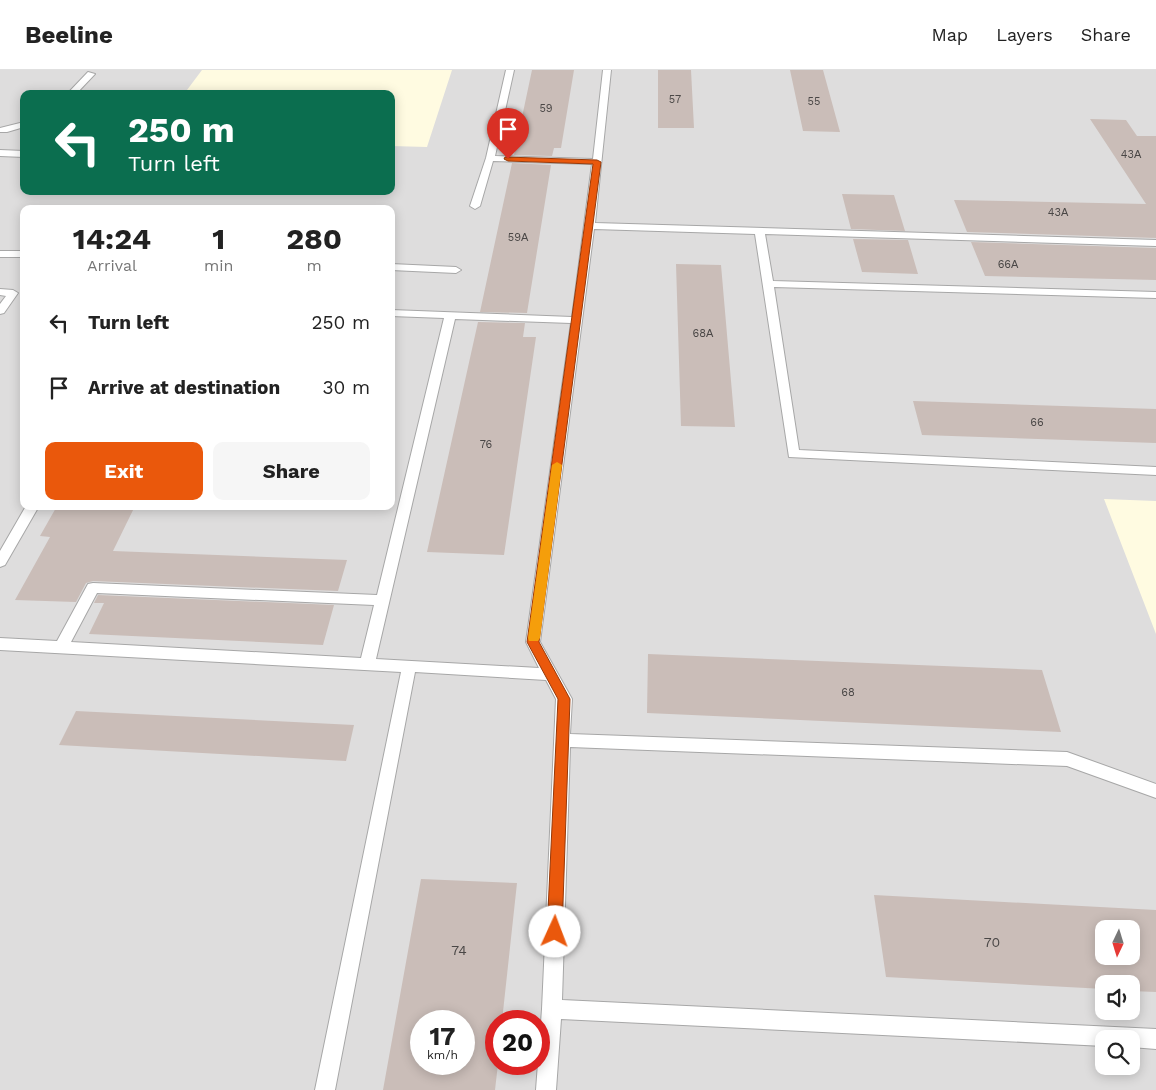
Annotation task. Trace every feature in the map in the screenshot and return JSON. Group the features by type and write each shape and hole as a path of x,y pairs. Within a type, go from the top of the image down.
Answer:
{"lane":[{"path":"475,206 490,158 510,70"},
{"path":"546,1090 552,1009 564,699 533,642 590,226 607,70"},
{"path":"75,90 91,74"},
{"path":"0,130 7,130 20,125"},
{"path":"0,153 20,154"},
{"path":"490,158 597,162"},
{"path":"590,226 760,233 1156,243"},
{"path":"760,233 793,454 1156,472"},
{"path":"0,254 20,254"},
{"path":"395,268 456,270"},
{"path":"768,284 1156,295"},
{"path":"0,292 14,292 0,311"},
{"path":"395,314 576,320"},
{"path":"367,665 450,316"},
{"path":"0,562 30,510"},
{"path":"61,648 93,588 382,600"},
{"path":"0,644 409,668 550,674"},
{"path":"326,1090 409,668"},
{"path":"562,738 574,741 1067,759 1156,791"},
{"path":"552,1009 1156,1039"}],"shaded area":[{"path":"0,70 1156,70 1156,1090 0,1090"},
{"path":"202,70 452,70 427,147 395,146 395,90 187,90"},
{"path":"1104,499 1156,501 1156,634"}],"building":[{"path":"532,70 574,70 561,148 554,148 552,156 514,155"},
{"path":"658,70 691,70 694,128 658,128"},
{"path":"790,70 823,70 840,132 803,131"},
{"path":"1090,119 1126,120 1137,136 1156,136 1156,238 967,232 954,200 1146,204"},
{"path":"512,163 551,165 527,313 480,312"},
{"path":"842,194 894,195 905,231 851,229"},
{"path":"853,239 908,240 918,274 862,272"},
{"path":"971,242 1156,248 1156,280 985,276"},
{"path":"676,264 721,265 735,427 681,426"},
{"path":"478,322 525,323 523,337 536,337 504,555 427,552"},
{"path":"913,401 1156,409 1156,443 922,435"},
{"path":"55,510 133,510 113,551 347,560 338,591 93,581 86,583 76,602 15,600 50,537 40,536"},
{"path":"98,595 334,605 323,645 89,634 104,603 94,603"},
{"path":"648,654 1042,670 1061,732 647,713"},
{"path":"76,711 354,725 346,761 59,745"},
{"path":"421,879 517,883 503,1010 485,1010 485,1075 497,1075 495,1090 383,1090"},
{"path":"874,895 1156,910 1156,992 1140,991 1140,975 1095,975 1095,989 886,977"}],"slow traffic":[{"path":"534,638 557,465"}],"route":[{"path":"508,159 597,162 590,226 533,642 564,699 555,932"}]}
